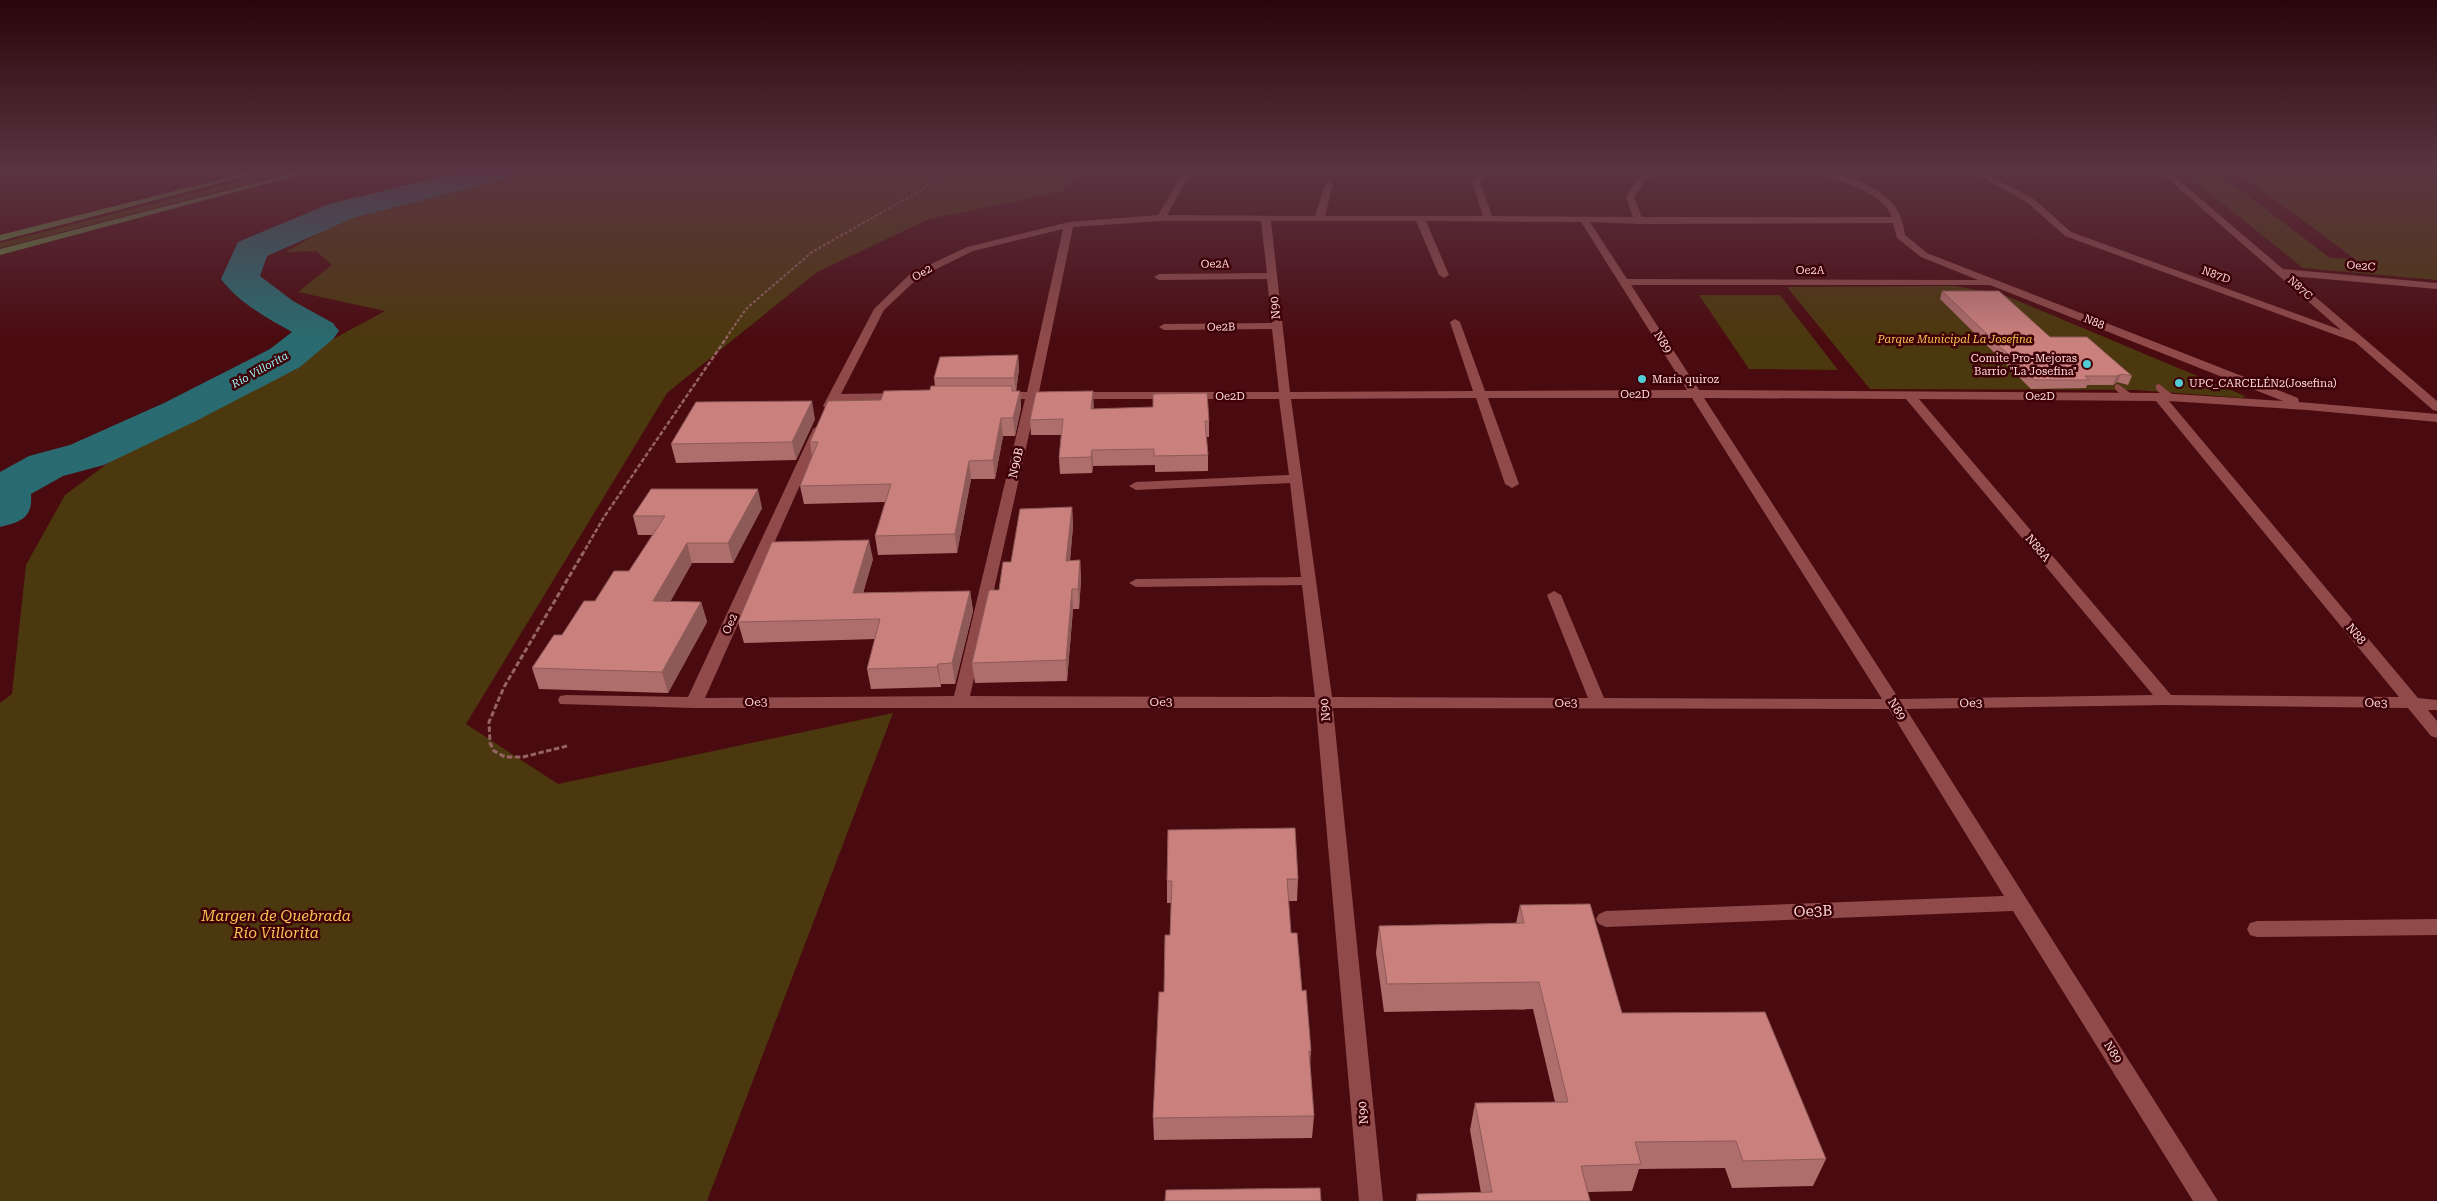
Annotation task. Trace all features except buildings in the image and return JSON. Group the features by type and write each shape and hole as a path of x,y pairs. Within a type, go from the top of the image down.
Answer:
{"main road":[{"path":"0,238 42,227"},
{"path":"0,252 94,227"}],"street":[{"name":"Oe2","path":"694,703 833,398 879,309 914,276 970,248 1060,227"},
{"name":"N90B","path":"961,701 1032,396 1069,227"},
{"name":"N90","path":"1267,227 1285,396 1324,702 1371,1201"},
{"path":"1423,227 1444,275"},
{"name":"N89","path":"1589,227 1894,704 2206,1201"},
{"name":"N88","path":"1899,227 1900,236 1915,250 2307,406"},
{"name":"N87D","path":"2060,227 2068,234 2356,339"},
{"name":"N87C","path":"2230,227 2356,339 2437,407"},
{"name":"Oe2C","path":"2282,272 2437,286"},
{"name":"Oe2A","path":"1159,277 1272,276"},
{"name":"Oe2A","path":"1625,282 1995,283"},
{"path":"1455,322 1512,484"},
{"name":"Oe2B","path":"1164,327 1277,326"},
{"name":"Oe2D","path":"982,396 1696,394 2129,397 2162,394 2437,418"},
{"name":"N88","path":"2162,394 2437,732"},
{"name":"N88A","path":"1910,396 2166,700"},
{"path":"833,398 912,397"},
{"path":"1136,486 1296,479"},
{"path":"1136,584 1309,581"},
{"path":"1554,595 1598,703"},
{"name":"Oe3","path":"566,700 694,703 961,701 1894,704 2166,700 2413,703 2437,705"},
{"name":"Oe3B","path":"1606,919 2019,903"},
{"path":"2257,929 2437,927"}],"lane":[{"path":"2118,387 2129,397"}],"path":[{"path":"567,746 523,757 505,757 494,751 490,743 490,722 504,687 604,517 746,310 812,252 856,227"}],"green space":[{"path":"62,227 81,227 0,248 0,243"},
{"name":"Margen de Quebrada Río Villorita","path":"329,227 912,227 817,272 667,393 466,724 558,784 893,713 707,1201 0,1201 0,703 12,694 26,565 65,495 119,455 385,311 298,292 332,265 316,251 286,252"},
{"path":"2252,227 2289,227 2330,258 2355,259 2312,227 2437,227 2437,280 2303,268"},
{"name":"Parque Municipal La Josefina","path":"1955,286 2004,295 2245,396 2243,398 2137,390 1870,389 1787,287"},
{"path":"1699,295 1780,295 1838,370 1749,369"}],"waterway":[{"name":"Río Villorita","path":"0,512 7,507 6,488 46,466 87,455 180,412 285,358 319,331 279,309 240,279 251,250 304,227"}],"place":[{"name":"Comite Pro-Mejoras Barrio \"La Josefina\"","path":"2087,364"},
{"name":"María quiroz","path":"1642,379"},
{"name":"UPC_CARCELÉN2(Josefina)","path":"2179,383"}]}
